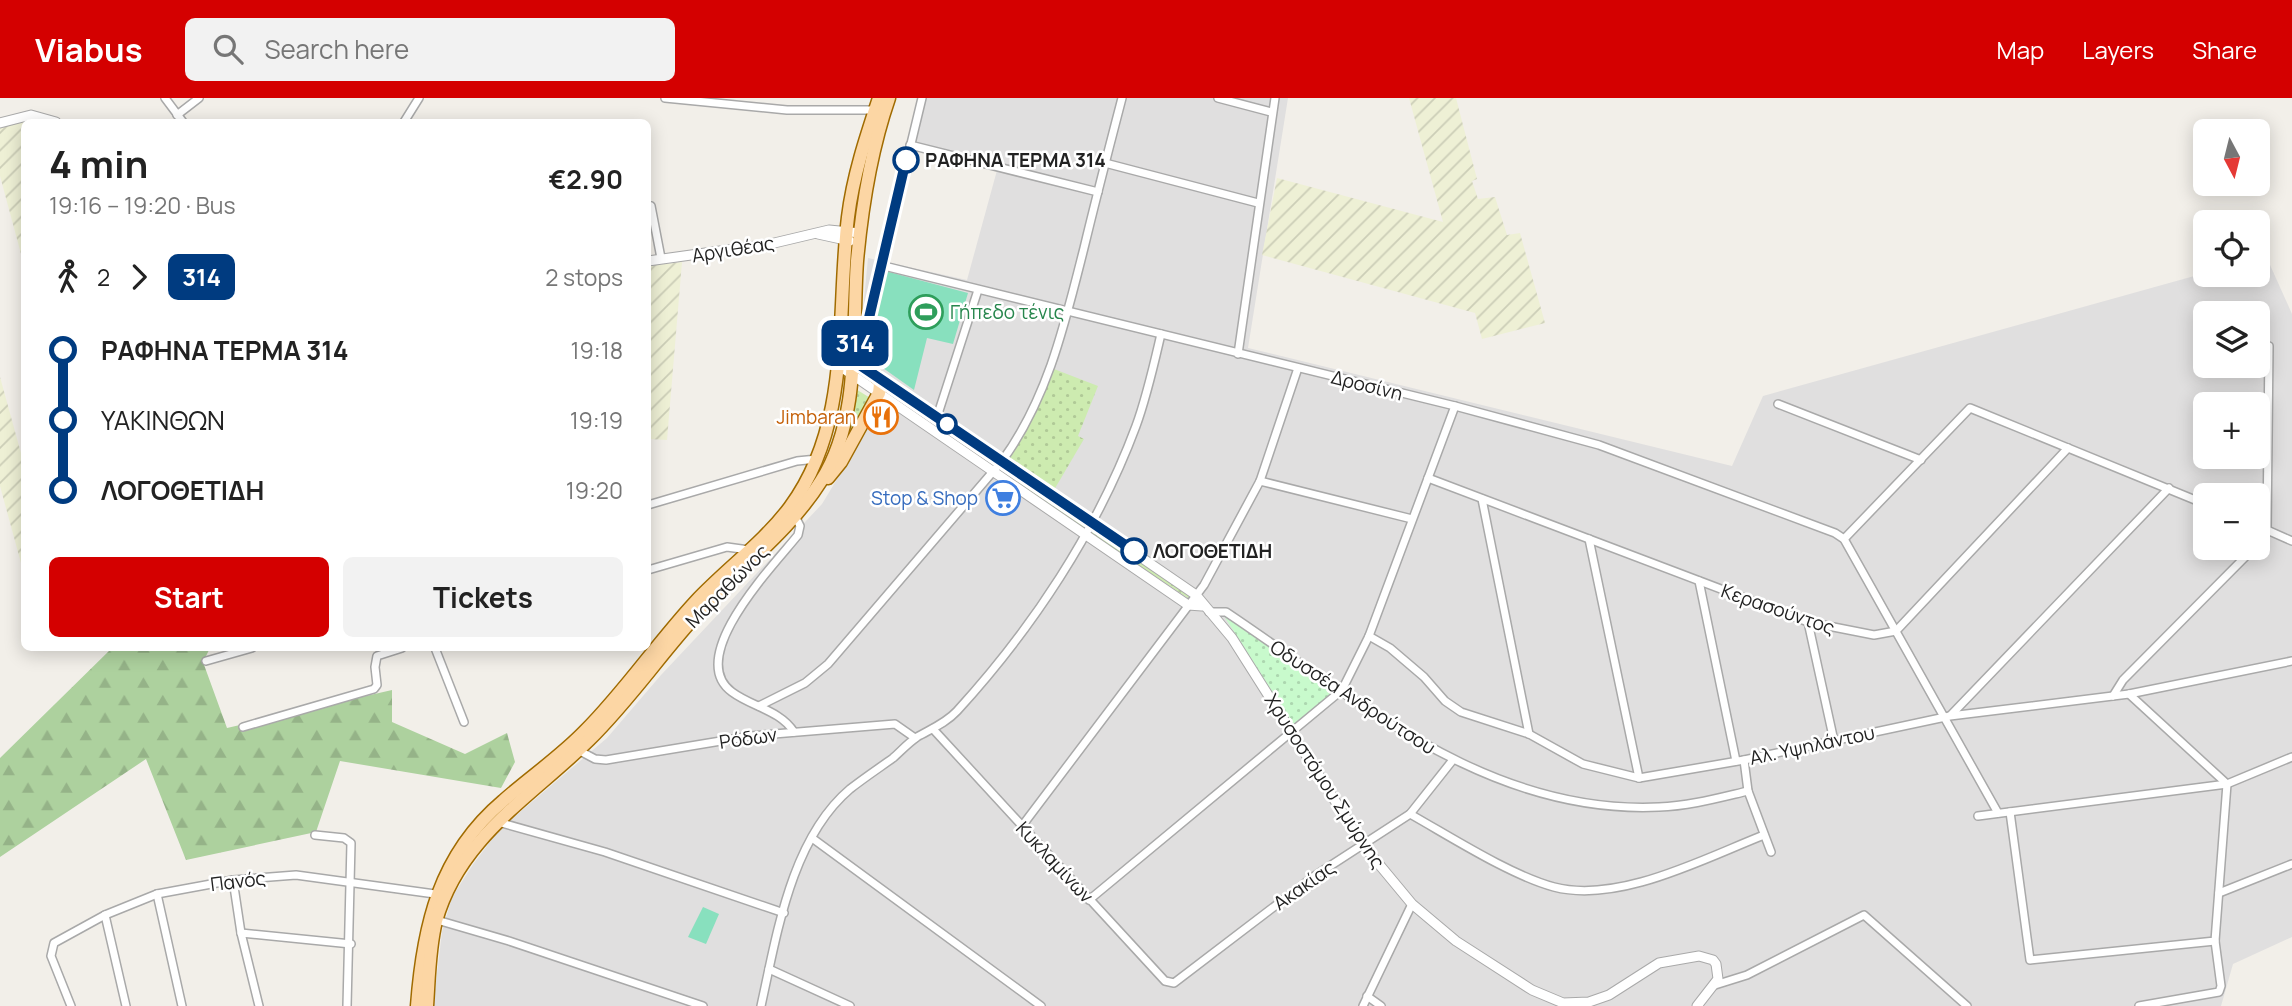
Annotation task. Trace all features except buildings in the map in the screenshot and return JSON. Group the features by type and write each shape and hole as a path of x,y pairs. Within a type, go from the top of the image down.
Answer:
{"main road":[{"name":"Μαραθώνος","path":"417,1006 422,949 435,894 452,860 471,833 502,802 585,732 682,616 790,508 817,459 833,404 853,237 889,98"},
{"name":"Μαραθώνος","path":"427,1006 430,952 437,920 461,865 497,821 578,750 616,712 706,604 795,516 816,489 837,444 850,373 855,180 877,104"},
{"path":"816,489 835,471 879,393 880,382 876,375"}],"street":[{"path":"165,98 179,119"},
{"path":"181,119 198,98"},
{"path":"406,119 419,98"},
{"path":"664,98 787,110 877,104"},
{"path":"852,344 865,335 922,98"},
{"path":"759,706 805,683 828,664 1002,461 1040,394 1068,313 1122,98"},
{"path":"1218,98 1271,112"},
{"path":"1238,354 1275,98"},
{"path":"0,123 31,115 45,119"},
{"path":"910,145 1098,192"},
{"path":"1105,163 1258,203"},
{"path":"651,216 661,258"},
{"name":"Αργιθέας","path":"651,260 829,230 853,237"},
{"name":"Δροσίνη","path":"880,265 1455,406 1622,452 1814,524 1844,539"},
{"path":"937,417 978,290"},
{"path":"761,1006 784,913 812,838 843,796 915,738 955,713 1007,652 1092,522 1137,423 1161,334"},
{"name":"Χρυσοστόμου Σμύρνης","path":"839,350 1196,596 1232,638 1363,845 1412,904 1443,931 1532,990 1563,1003 1598,999 1659,962 1689,957 1713,960 1718,970 1715,985"},
{"path":"838,365 1188,605 1205,609"},
{"path":"1022,826 1203,585 1260,481 1298,369"},
{"path":"2268,483 2269,378"},
{"path":"1778,404 1921,460"},
{"path":"1089,900 1342,690 1369,636 1455,406"},
{"path":"1998,813 1844,539 1970,408 2193,499"},
{"path":"1896,631 2068,449"},
{"path":"651,504 797,461 817,459"},
{"name":"Κερασούντος","path":"1428,478 1808,622 1874,635 1896,631"},
{"path":"1260,481 1412,519"},
{"path":"1946,717 2169,488"},
{"path":"1482,499 1529,734"},
{"path":"794,732 787,721 731,691 721,679 716,663 718,648 741,608 797,535 800,526 795,516"},
{"path":"2270,531 2292,541"},
{"path":"1588,539 1639,778"},
{"path":"651,569 727,547 749,550"},
{"path":"2113,696 2123,680 2242,560"},
{"path":"1699,581 1740,761 1748,791 1771,852"},
{"name":"Οδυσσέα Ανδρούτσου","path":"1205,609 1226,612 1405,734 1452,761 1535,794 1584,803 1678,806 1748,791"},
{"path":"1808,622 1834,741"},
{"name":"Αλ. Υψηλάντου","path":"1369,636 1406,661 1452,707 1529,734 1583,764 1639,778 1740,761 1946,717 2129,694 2292,661"},
{"path":"206,661 241,651"},
{"path":"243,727 374,690 377,685 377,656 393,651"},
{"path":"436,651 464,722"},
{"path":"2129,694 2227,784"},
{"name":"Ρόδων","path":"578,750 595,759 606,760 794,732 895,724 915,738"},
{"name":"Κυκλαμίνων","path":"933,729 1165,981 1174,983 1183,978"},
{"path":"1978,816 2227,784 2292,757"},
{"name":"Ακακίας","path":"1183,978 1257,918 1410,814 1452,761"},
{"path":"2140,1006 2219,992 2221,986 2215,940 2227,784"},
{"path":"2010,812 2030,960 2215,940"},
{"path":"1410,814 1539,881 1569,889 1608,888 1645,881 1764,835"},
{"path":"497,821 605,852 784,913"},
{"path":"315,835 349,839 352,849 347,1006"},
{"path":"812,838 1041,1006"},
{"path":"2219,893 2292,864"},
{"name":"Πανός","path":"71,1006 51,959 52,946 57,939 105,915 157,894 233,880 296,875 435,894"},
{"path":"233,880 241,933 259,1006"},
{"path":"157,894 182,1006"},
{"path":"1363,1006 1412,904"},
{"path":"105,915 126,1006"},
{"path":"1697,1006 1715,985 1747,975 1864,915 1967,1006"},
{"path":"437,920 509,941 703,1006"},
{"path":"241,933 351,944"},
{"path":"769,970 850,1006"},
{"path":"1367,996 1381,1006"}],"shaded area":[{"path":"918,98 1288,98 1248,348 1732,466 1763,396 2193,276 2193,287 2270,287 2270,265 2292,314 2292,937 2233,964 2221,1006 433,1006 442,932 452,897 474,863 499,830 607,738 661,675 822,504 883,403 856,384 868,258 967,280 999,163 908,141"}],"green space":[{"path":"1409,98 1456,98 1477,179 1472,181 1478,199 1495,197 1507,235 1520,233 1545,323 1482,339 1475,313 1262,255 1277,178 1443,222"},
{"path":"21,119 21,254 0,176 0,126"},
{"path":"682,262 667,440 651,439 651,266"},
{"path":"885,271 968,293 953,344 927,338 914,390 866,356"},
{"path":"1054,369 1098,386 1078,436 1084,439 1054,490 1008,460"},
{"path":"0,377 21,453 21,563 0,486"},
{"path":"854,388 872,399 852,432 846,429"},
{"path":"887,389 993,462 990,466 885,393"},
{"path":"1001,468 1085,525 1083,528 998,471"},
{"path":"1093,530 1190,595 1188,598 1091,534"},
{"path":"1224,616 1336,693 1293,724"},
{"path":"109,651 208,651 203,662 227,728 392,690 392,722 465,754 507,733 515,762 501,788 340,761 316,832 186,860 146,759 0,857 0,758"},
{"path":"703,907 719,914 706,944 688,937"}],"bus line":[{"name":"314","path":"906,160 865,335 862,340 852,344 851,359 1134,551"}],"place":[{"name":"ΡΑΦΗΝΑ ΤΕΡΜΑ 314","path":"906,160"},
{"name":"Γήπεδο τένις","path":"926,312"},
{"name":"Jimbaran","path":"881,417"},
{"name":"Stop & Shop","path":"1003,498"},
{"name":"ΛΟΓΟΘΕΤΙΔΗ","path":"1134,551"}]}
